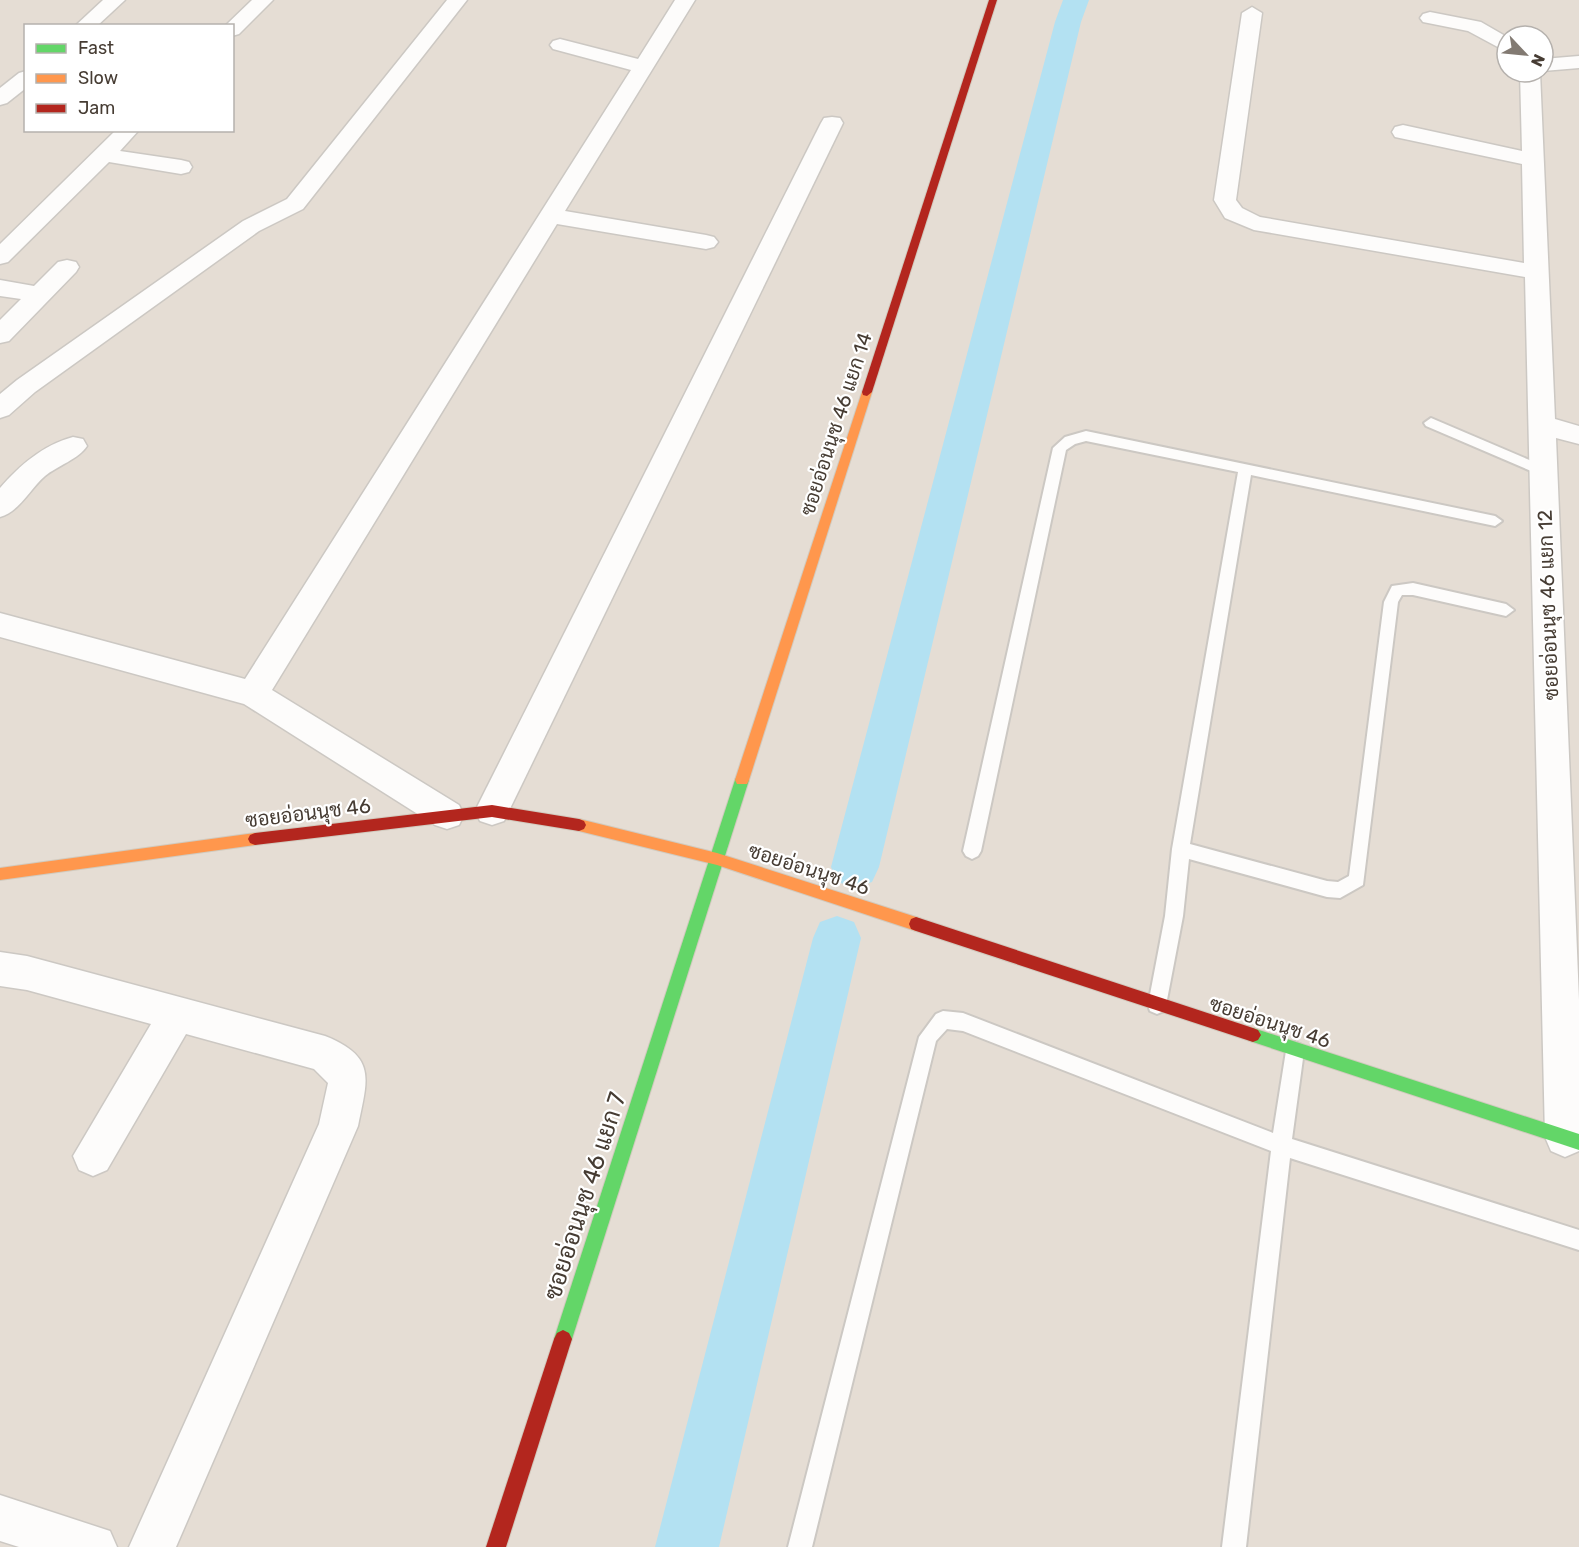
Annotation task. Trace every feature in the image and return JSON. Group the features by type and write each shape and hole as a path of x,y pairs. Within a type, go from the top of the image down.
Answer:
{"street":[{"path":"88,24 115,0"},
{"path":"234,28 263,0"},
{"path":"0,408 27,386 251,226 295,204 457,0"},
{"path":"253,694 685,0"},
{"name":"ซอยอ่อนนุช 46 แยก 14","path":"717,859 993,0"},
{"path":"1252,13 1225,200 1233,213 1254,223 1536,272"},
{"path":"1430,18 1474,26 1495,39"},
{"path":"560,45 643,67"},
{"path":"1555,64 1579,62"},
{"path":"0,99 24,79"},
{"name":"ซอยอ่อนนุช 46 แยก 12","path":"1530,84 1541,424 1572,1140"},
{"path":"492,811 832,123"},
{"path":"0,257 127,132"},
{"path":"1403,132 1533,160"},
{"path":"104,155 181,167"},
{"path":"551,216 706,242"},
{"path":"0,335 67,267"},
{"path":"0,288 39,295"},
{"path":"1541,424 1579,435"},
{"path":"0,507 30,471 48,457 73,446"},
{"path":"0,625 253,694 447,815"},
{"name":"ซอยอ่อนนุช 46","path":"0,874 447,815 492,811 560,820 717,859 1295,1051 1572,1140"},
{"name":"ซอยอ่อนนุช 46 แยก 7","path":"496,1547 717,859"},
{"path":"0,969 178,1013 326,1054 350,1076 338,1126 152,1547"},
{"path":"93,1156 178,1013"},
{"path":"0,1518 94,1547"}],"lane":[{"path":"1431,423 1543,471"},
{"path":"972,851 1060,448 1070,440 1086,436 1495,521"},
{"path":"1157,1005 1174,916 1181,849 1245,469"},
{"path":"1181,849 1327,889 1340,890 1357,880 1391,603 1397,590 1413,589 1506,610"},
{"path":"800,1547 928,1037 943,1020 963,1022 1282,1146 1579,1240"},
{"path":"1234,1547 1295,1051"}],"shaded area":[{"path":"0,0 1579,0 1579,1547 0,1547"}],"waterway":[{"path":"855,867 1068,22 1076,0"},
{"path":"687,1547 837,938"}],"traffic: fast":[{"path":"563,1339 742,780"},
{"path":"1253,1035 1579,1142"}],"traffic: slow":[{"path":"742,780 867,392"},
{"path":"579,825 717,859 916,924"},
{"path":"0,874 255,839"}],"traffic: jam":[{"path":"867,392 993,0"},
{"path":"255,839 492,811 579,825"},
{"path":"916,924 1253,1035"},
{"path":"496,1547 563,1339"}]}
